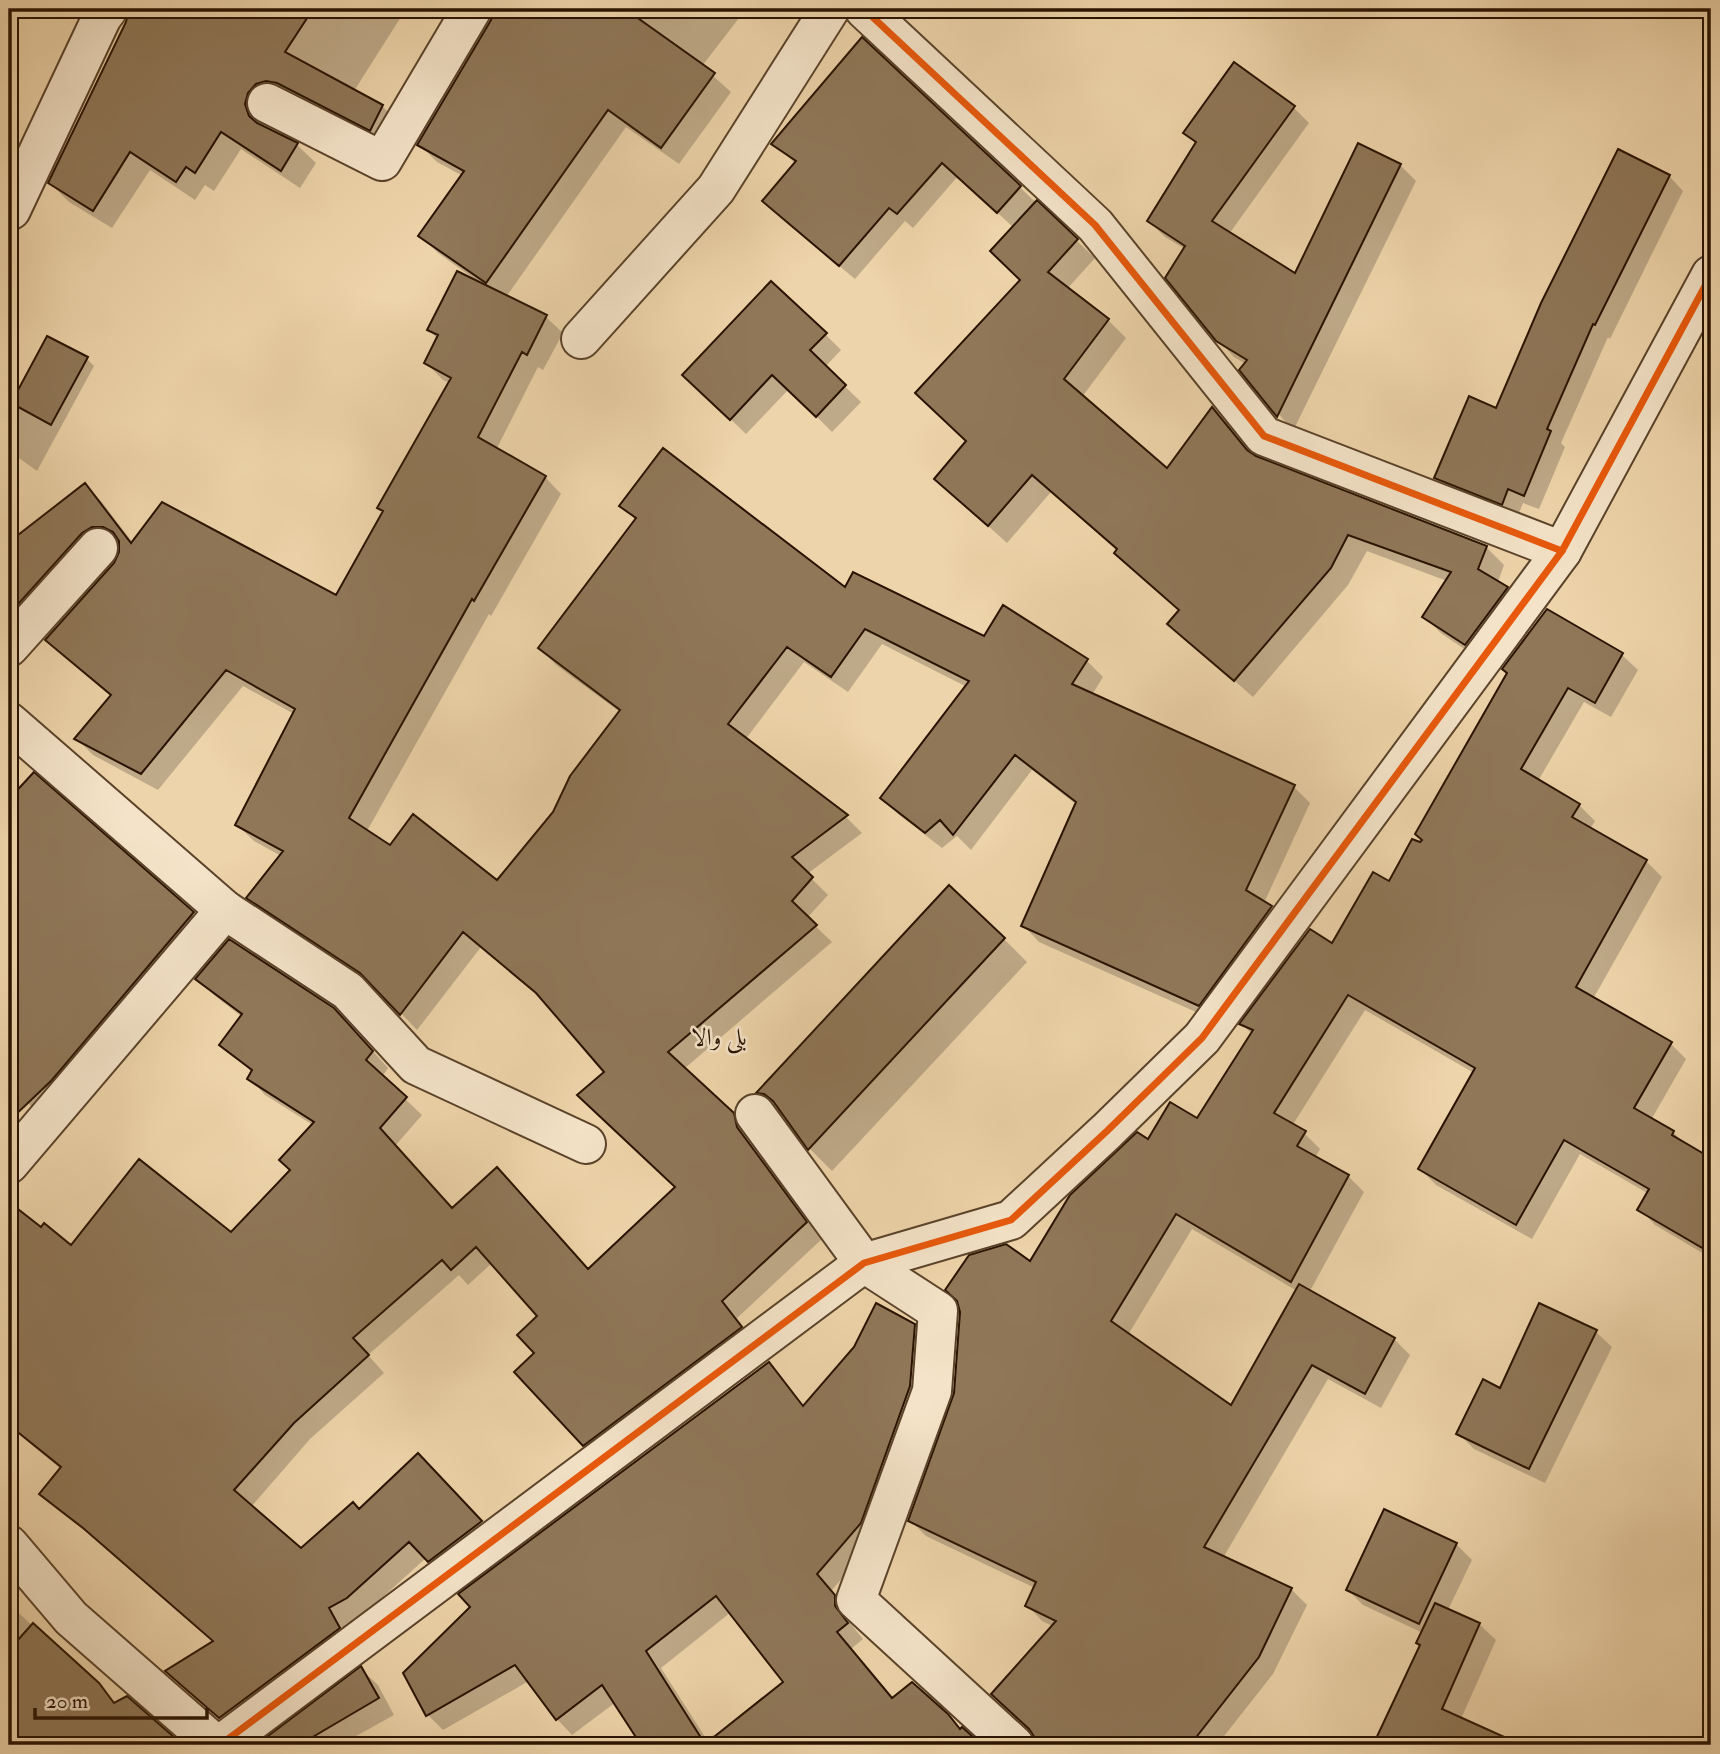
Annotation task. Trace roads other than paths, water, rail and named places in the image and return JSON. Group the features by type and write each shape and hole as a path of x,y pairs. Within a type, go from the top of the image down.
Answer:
{"street":[{"path":"9,208 12,210 108,9"},
{"path":"267,103 382,161 472,9"},
{"path":"581,339 716,189 830,9"},
{"path":"864,9 1095,225 1264,436 1562,551"},
{"path":"9,1545 71,1618 218,1745 864,1263 1011,1220 1202,1038 1562,551 1711,275"},
{"path":"9,647 97,548"},
{"path":"9,722 225,910 348,991 416,1065 586,1144"},
{"path":"9,1164 225,910"},
{"path":"755,1114 864,1263 939,1311 932,1391 856,1600 1014,1745"}],"district":[{"name":"بلی والا","path":"719,1037"}]}
